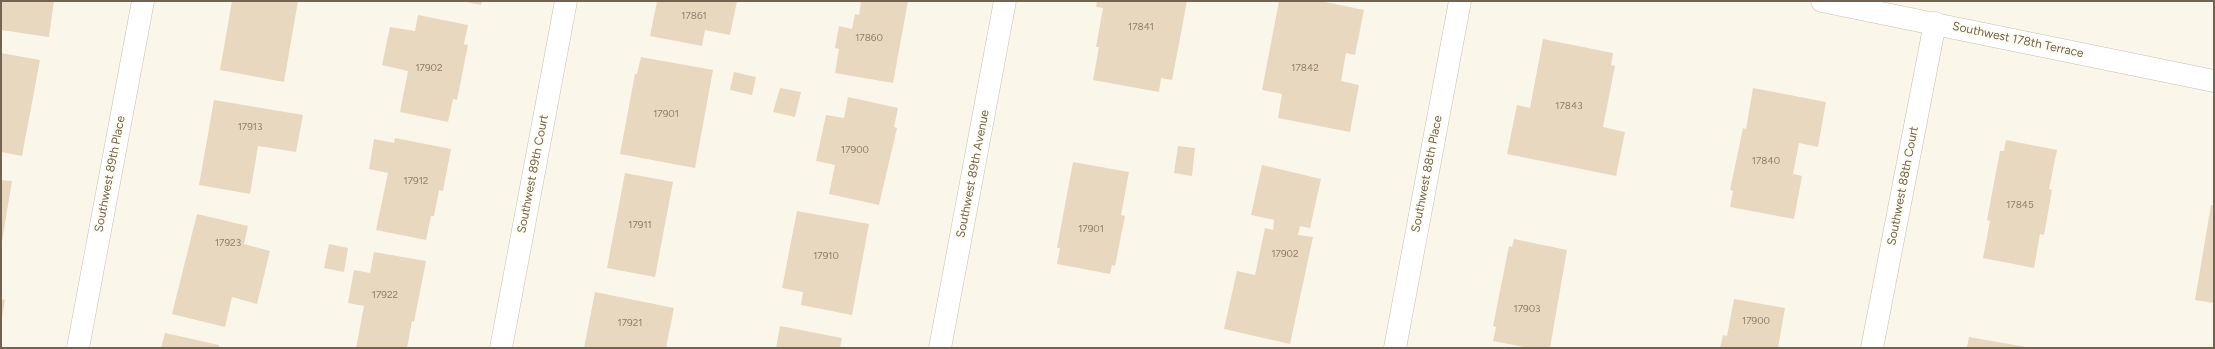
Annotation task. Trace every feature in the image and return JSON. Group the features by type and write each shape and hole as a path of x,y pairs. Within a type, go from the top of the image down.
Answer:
{"street":[{"name":"Southwest 89th Place","path":"78,348 143,1"},
{"name":"Southwest 89th Court","path":"501,348 566,1"},
{"name":"Southwest 89th Avenue","path":"940,348 1005,1"},
{"name":"Southwest 88th Place","path":"1395,348 1460,1"},
{"name":"Southwest 178th Terrace","path":"1822,1 2214,80"},
{"name":"Southwest 88th Court","path":"1872,348 1935,23"}],"building":[{"path":"1,1 54,1 49,37 1,30"},
{"path":"232,1 298,1 284,82 220,70"},
{"path":"462,1 482,1 481,5"},
{"path":"657,1 737,1 730,35 705,30 702,46 650,36"},
{"path":"861,1 908,1 893,83 835,73 839,49 835,48 839,26 852,29 855,14 859,15"},
{"path":"1097,1 1187,1 1172,80 1161,78 1159,92 1093,80 1099,47 1096,47 1103,8 1096,7"},
{"path":"1279,1 1320,1 1364,10 1355,55 1346,53 1341,81 1359,85 1350,132 1278,118 1282,94 1262,90"},
{"path":"418,15 468,25 464,44 468,45 457,100 453,99 448,122 400,112 408,71 382,65 390,27 415,31"},
{"path":"1543,39 1613,53 1611,65 1615,66 1603,127 1625,132 1616,176 1507,154 1517,105 1530,108"},
{"path":"1,53 40,60 22,156 1,152"},
{"path":"641,57 713,70 695,168 620,154 635,74 637,74"},
{"path":"734,72 756,77 752,95 730,90"},
{"path":"780,88 801,92 795,117 773,112"},
{"path":"1753,88 1826,102 1818,147 1799,143 1793,174 1802,176 1794,219 1730,207 1733,191 1730,190 1743,128 1746,129"},
{"path":"848,97 898,108 894,127 897,128 879,205 829,194 835,165 816,161 826,115 844,118"},
{"path":"214,100 303,115 296,152 258,146 250,194 199,185"},
{"path":"395,138 451,149 443,191 439,190 434,216 431,216 426,240 376,230 388,173 369,169 374,139 394,143"},
{"path":"2006,140 2057,150 2049,189 2052,190 2044,235 2040,234 2034,268 1983,258 1990,221 1987,220 2000,151 2004,151"},
{"path":"1178,146 1195,148 1192,176 1174,173"},
{"path":"1073,162 1129,172 1121,215 1125,216 1115,266 1112,265 1110,274 1057,264 1060,248 1057,248"},
{"path":"1262,165 1321,179 1310,228 1300,226 1298,235 1313,237 1290,344 1224,329 1237,271 1255,275 1265,228 1273,230 1274,220 1251,215"},
{"path":"625,173 673,182 655,277 607,268"},
{"path":"1,180 12,181 2,241 1,241"},
{"path":"2211,205 2214,205 2214,303 2195,300"},
{"path":"797,211 869,224 852,315 801,305 803,292 782,288"},
{"path":"197,214 248,226 244,244 270,251 257,304 232,297 225,327 172,314"},
{"path":"1514,239 1567,250 1550,348 1529,348 1493,341 1496,327 1493,326 1509,246 1512,247"},
{"path":"329,244 348,248 344,272 324,268"},
{"path":"374,252 426,261 414,322 412,321 407,348 356,348 364,306 348,303 354,270 370,273"},
{"path":"595,292 674,308 666,348 584,348"},
{"path":"1,299 5,300 2,317 1,317"},
{"path":"1734,299 1785,308 1778,348 1720,348 1723,335 1727,336"},
{"path":"780,326 842,338 840,348 776,348"},
{"path":"165,333 219,345 219,348 161,348"},
{"path":"1969,337 2026,347 2026,348 1967,348"}]}
